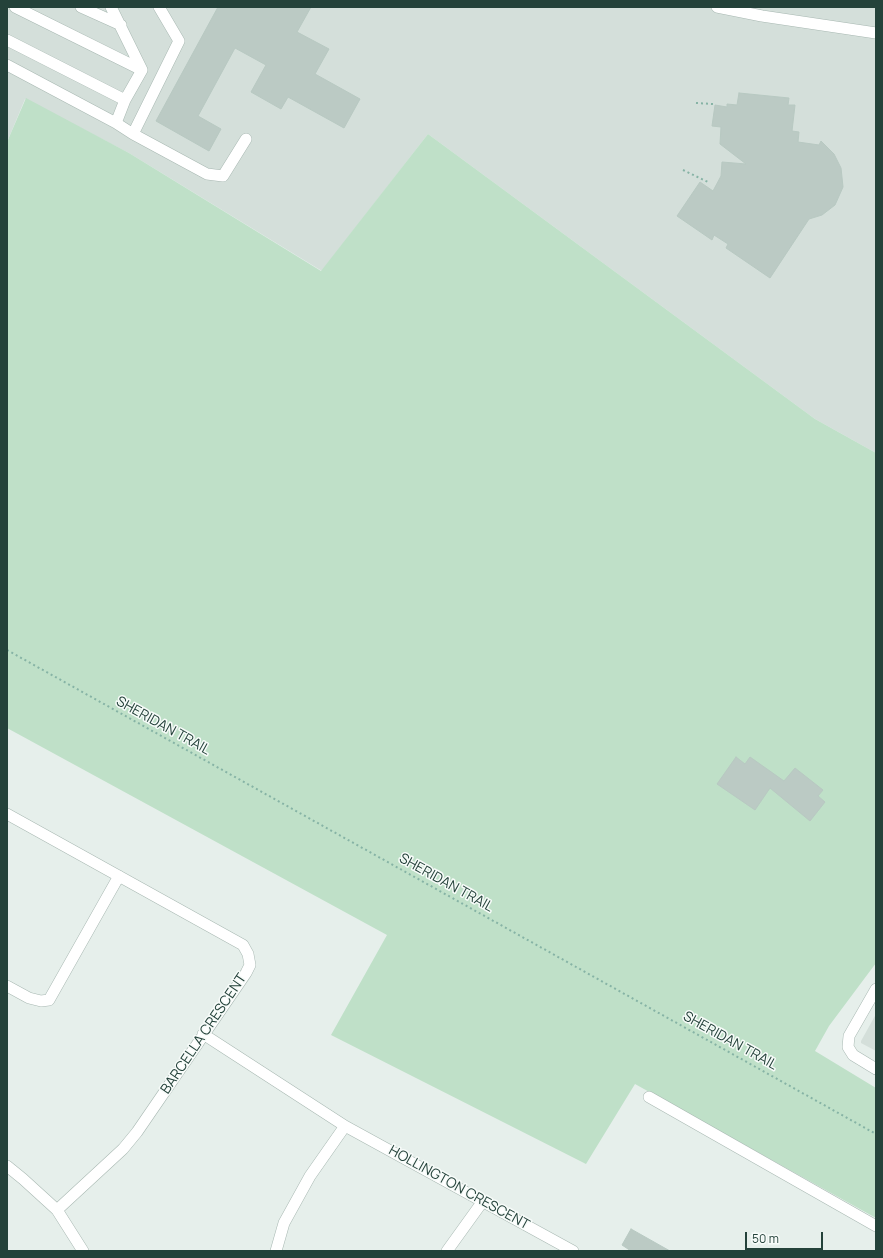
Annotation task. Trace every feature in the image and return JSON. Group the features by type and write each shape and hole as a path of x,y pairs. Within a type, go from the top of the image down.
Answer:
{"street":[{"path":"15,7 142,70"},
{"path":"81,7 121,25"},
{"path":"111,7 142,70"},
{"path":"133,134 179,41 159,7"},
{"path":"717,7 762,16 876,33"},
{"path":"7,40 125,100"},
{"path":"7,65 116,123 133,134 207,174 223,176 246,139"},
{"path":"116,123 125,100 142,70"},
{"name":"BARCELLA CRESCENT","path":"7,814 243,945 248,954 250,965 246,973 123,1149 57,1210"},
{"path":"7,986 29,998 41,1001 49,1000 120,876"},
{"path":"876,989 849,1036 848,1047 853,1055 876,1069"},
{"name":"HOLLINGTON CRESCENT","path":"203,1034 345,1126 573,1251"},
{"path":"649,1097 876,1226"},
{"path":"276,1251 284,1223 310,1176 345,1126"},
{"path":"7,1166 57,1210 83,1251"},
{"path":"447,1251 483,1201"}],"path":[{"path":"696,103 713,104"},
{"path":"683,170 710,183"},
{"name":"SHERIDAN TRAIL","path":"7,650 876,1134"}],"shaded area":[{"path":"7,7 876,7 876,453 815,419 428,134 322,271 129,153 25,99 7,142"},
{"path":"876,1014 876,1051 861,1043 861,1041"}],"green space":[{"path":"26,98 129,153 321,271 428,134 815,419 876,453 876,963 829,1026 815,1051 876,1088 876,1218 635,1084 586,1164 331,1035 387,935 7,728 7,142"}],"building":[{"path":"218,7 311,7 297,32 329,49 315,74 360,99 344,128 288,97 281,109 251,92 266,65 235,48 198,116 221,129 209,151 156,121"},
{"path":"739,93 789,98 788,105 795,105 792,131 799,132 798,142 819,145 821,141 834,154 841,168 843,187 835,205 822,215 809,219 770,278 726,248 728,244 714,235 712,240 677,216 700,182 713,191 721,176 722,162 746,164 720,144 721,127 712,126 715,105 727,107 727,104 737,105"},
{"path":"736,757 745,764 750,757 784,781 795,768 823,790 818,796 825,802 810,821 770,788 755,810 717,784"},
{"path":"631,1229 670,1251 631,1251 622,1245"}]}
